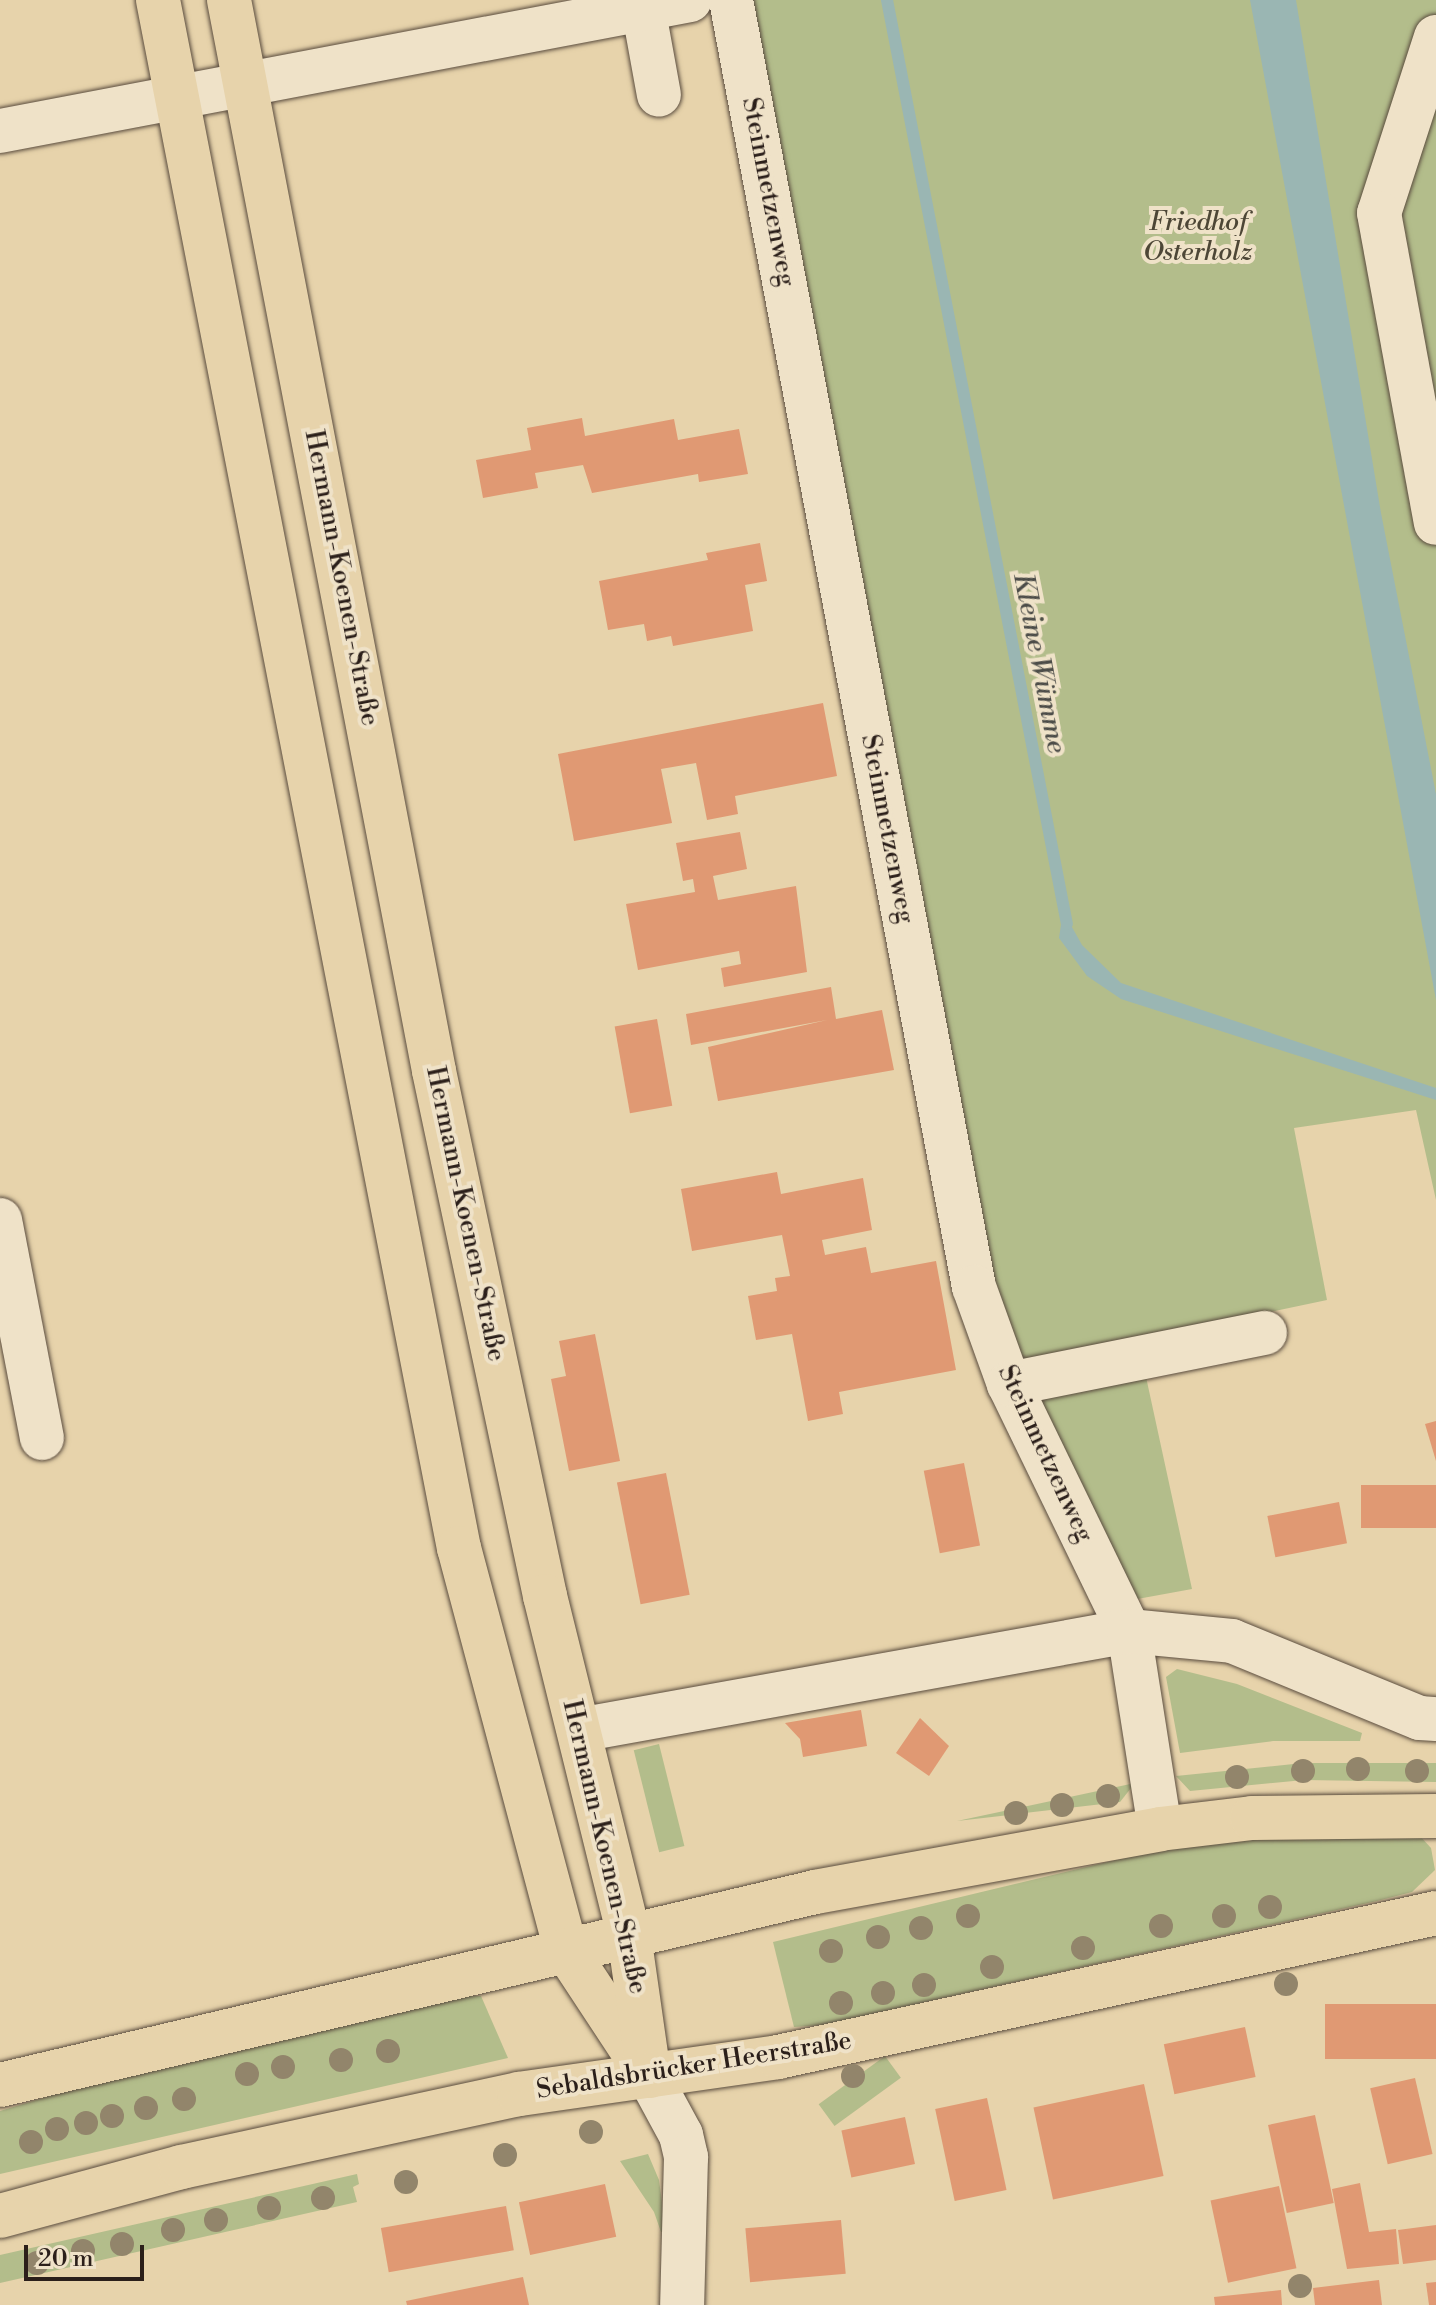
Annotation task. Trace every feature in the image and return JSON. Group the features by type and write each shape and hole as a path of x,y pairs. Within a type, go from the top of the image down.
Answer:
{"main road":[{"name":"Hermann-Koenen-Straße","path":"158,0 459,1548 566,1950 649,2076"},
{"name":"Hermann-Koenen-Straße","path":"229,0 434,1071 545,1596 629,1935 649,2076"},
{"path":"0,2085 815,1892 1160,1829 1252,1818 1436,1816"},
{"name":"Sebaldsbrücker Heerstraße","path":"0,2216 181,2167 519,2094 778,2057 1436,1913"}],"street":[{"path":"0,131 690,0"},
{"name":"Steinmetzenweg","path":"731,0 974,1287 1009,1384 1129,1631 1160,1829"},
{"path":"643,7 659,95"},
{"path":"1436,37 1379,213 1436,523"},
{"path":"0,1220 42,1438"},
{"path":"1009,1384 1265,1333"},
{"path":"579,1730 1129,1631 1232,1641 1405,1712 1436,1719"},
{"path":"649,2076 681,2135 686,2157 682,2305"}],"green space":[{"name":"Friedhof Osterholz","path":"728,0 1436,0 1436,1200 1416,1110 1294,1128 1327,1300 1138,1340 1192,1589 1110,1604 994,1370"},
{"path":"1177,1669 1237,1684 1362,1733 1360,1741 1273,1741 1180,1753 1166,1677"},
{"path":"659,1744 684,1846 659,1852 634,1750"},
{"path":"1303,1763 1436,1763 1436,1782 1304,1780 1190,1791 1176,1776"},
{"path":"1135,1783 1120,1802 957,1821"},
{"path":"1282,1835 1419,1835 1431,1848 1435,1870 1412,1892 1377,1901 823,2025 794,2027 773,1942 1149,1852"},
{"path":"450,1996 481,1996 508,2058 0,2174 0,2111 96,2082"},
{"path":"885,2056 901,2078 835,2126 819,2104"},
{"path":"648,2154 659,2180 666,2232 661,2232 654,2212 620,2161"},
{"path":"357,2174 359,2184 353,2187 357,2202 0,2283 0,2255"}],"water":[{"path":"1250,0 1296,0 1381,513 1436,794 1436,1000"},
{"path":"1063,911 1082,945 1121,983 1436,1088 1436,1100 1121,999 1087,976 1059,938"}],"building":[{"path":"582,418 585,436 674,419 678,440 739,429 748,474 699,482 698,474 592,493 583,465 535,473 538,488 483,498 476,460 531,450 527,428"},
{"path":"760,543 767,581 745,585 753,631 673,646 671,636 647,641 644,624 608,630 599,581 708,560 706,553"},
{"path":"823,703 837,776 735,796 738,814 707,820 696,763 661,769 672,823 574,841 558,754"},
{"path":"740,832 747,869 713,876 718,900 796,886 807,972 724,987 721,968 741,964 739,951 638,970 626,904 695,892 693,879 683,881 676,843"},
{"path":"831,987 836,1019 882,1010 894,1070 718,1101 708,1047 827,1020 691,1045 686,1014"},
{"path":"657,1019 672,1106 630,1113 615,1026"},
{"path":"777,1172 781,1194 863,1178 872,1230 822,1240 825,1255 866,1247 871,1273 936,1261 956,1370 839,1392 843,1414 808,1421 792,1334 756,1340 748,1296 777,1291 775,1278 790,1276 782,1235 692,1251 681,1189"},
{"path":"595,1334 620,1461 569,1471 551,1379 566,1376 559,1341"},
{"path":"1436,1421 1436,1461 1425,1424"},
{"path":"964,1463 980,1545 940,1553 924,1471"},
{"path":"666,1473 690,1595 641,1604 617,1483"},
{"path":"1361,1485 1436,1485 1436,1528 1361,1528"},
{"path":"1339,1502 1347,1543 1275,1557 1267,1516"},
{"path":"861,1710 867,1746 803,1757 800,1739 785,1723"},
{"path":"920,1718 949,1746 929,1776 896,1753"},
{"path":"1325,2004 1436,2004 1436,2059 1325,2059"},
{"path":"1245,2027 1256,2077 1174,2094 1164,2044"},
{"path":"1415,2078 1433,2154 1388,2164 1370,2088"},
{"path":"1144,2084 1164,2176 1053,2199 1033,2107"},
{"path":"987,2098 1007,2190 955,2201 935,2109"},
{"path":"1315,2115 1334,2203 1287,2213 1268,2125"},
{"path":"905,2117 915,2164 851,2177 841,2131"},
{"path":"1360,2183 1369,2232 1396,2229 1399,2264 1347,2269 1332,2189"},
{"path":"605,2184 616,2237 530,2255 519,2202"},
{"path":"1279,2186 1296,2268 1228,2283 1211,2201"},
{"path":"506,2206 514,2250 389,2272 381,2228"},
{"path":"841,2220 846,2274 750,2282 745,2228"},
{"path":"1436,2225 1436,2260 1403,2264 1398,2230"},
{"path":"523,2277 529,2305 407,2305 406,2301"},
{"path":"1379,2280 1382,2305 1315,2305 1313,2288"},
{"path":"1436,2282 1436,2305 1429,2305 1426,2283"},
{"path":"1281,2290 1282,2305 1215,2305 1214,2297"}],"waterway":[{"name":"Kleine Wümme","path":"887,0 1067,924"}]}
